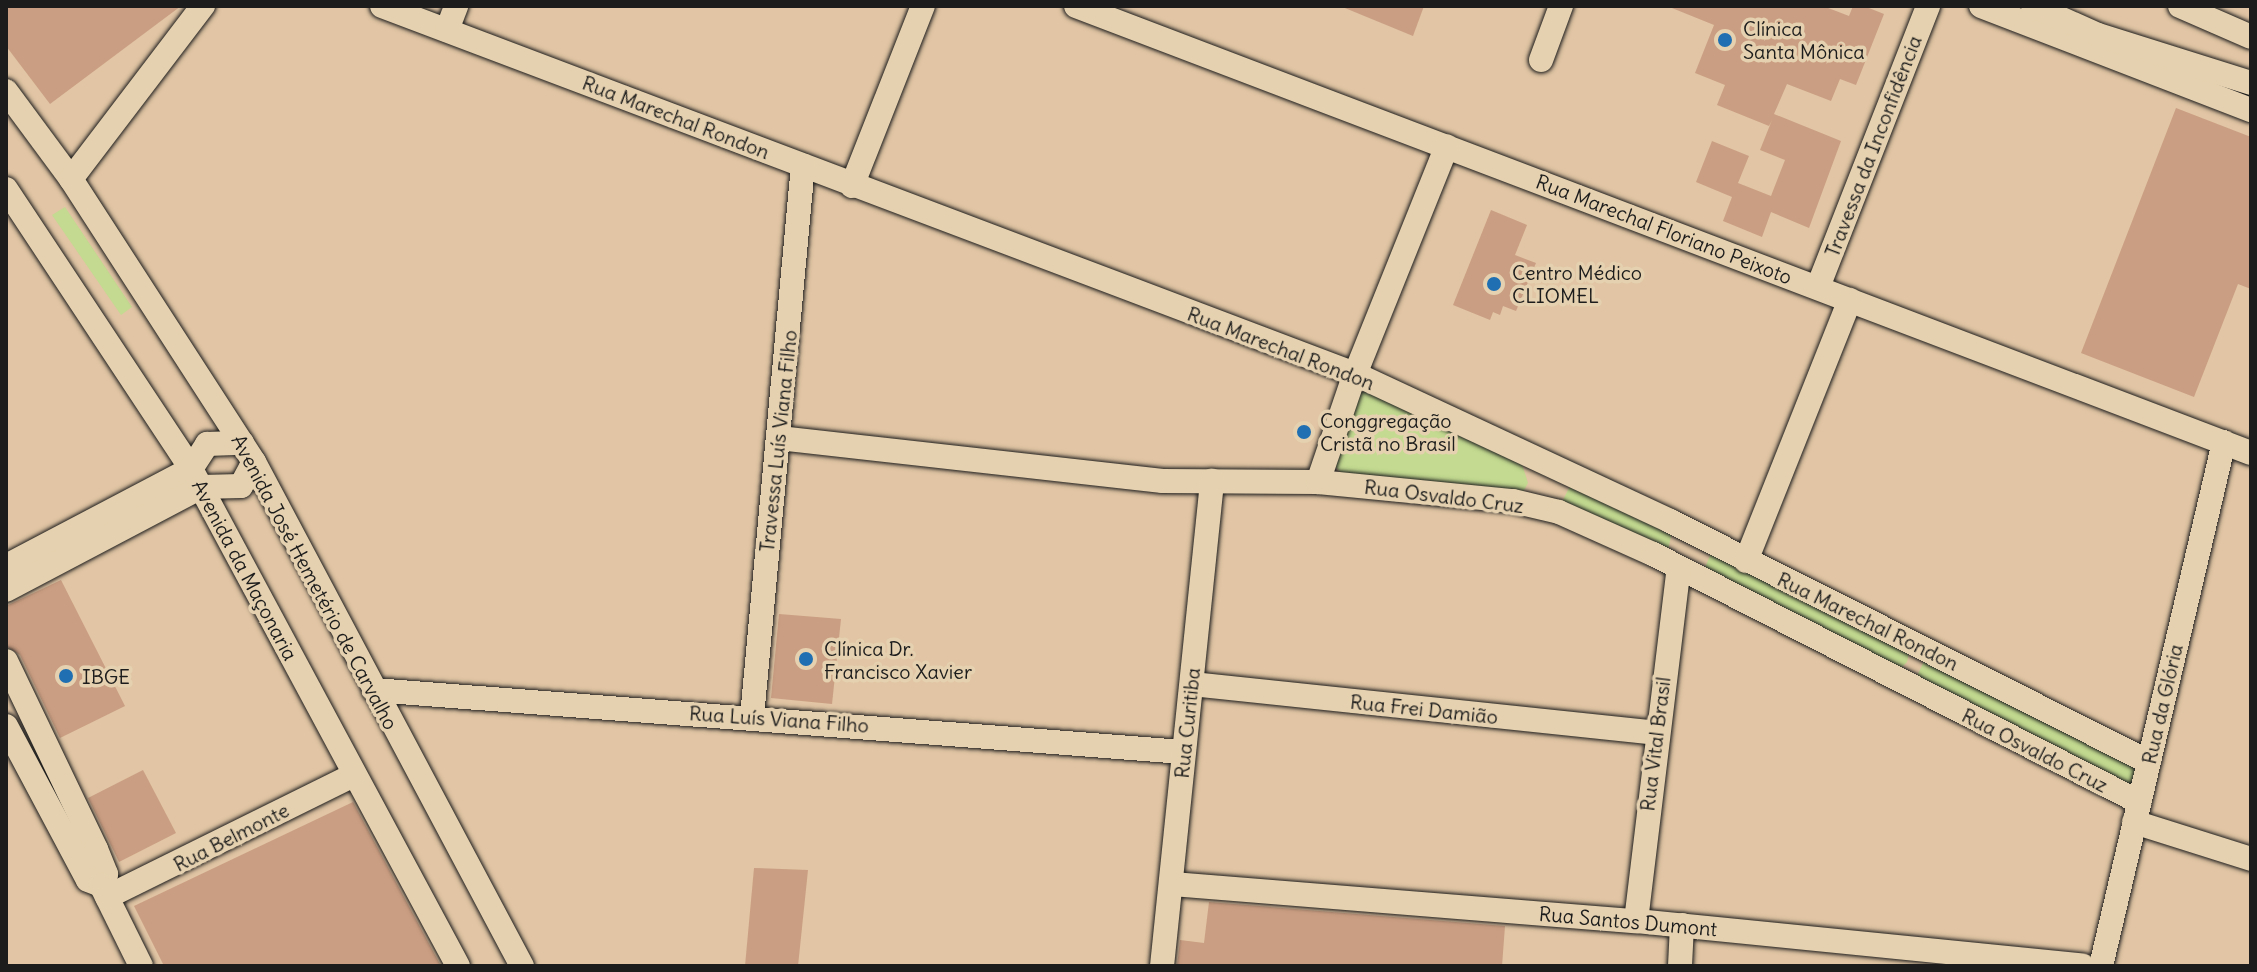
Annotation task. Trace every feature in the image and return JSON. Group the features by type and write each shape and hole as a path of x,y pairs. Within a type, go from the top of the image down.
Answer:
{"street":[{"path":"71,179 203,6"},
{"name":"Rua Marechal Rondon","path":"382,6 1355,374 1670,521 2149,762"},
{"path":"447,30 456,6"},
{"path":"852,186 923,6"},
{"name":"Rua Marechal Floriano Peixoto","path":"1076,6 1119,14 1447,146 2251,453"},
{"path":"1541,60 1561,6"},
{"name":"Travessa da Inconfidência","path":"1818,287 1928,6"},
{"path":"1981,6 2168,69 2251,83"},
{"path":"2033,6 2251,110"},
{"path":"2070,6 2098,35"},
{"path":"2180,6 2251,37"},
{"name":"Avenida José Hemetério de Carvalho","path":"6,91 71,179 248,453 522,966"},
{"path":"1318,482 1355,374 1447,146"},
{"name":"Travessa Luís Viana Filho","path":"752,717 803,165"},
{"name":"Avenida da Maçonaria","path":"6,189 196,478 458,966"},
{"path":"1746,561 1850,300"},
{"name":"Rua Osvaldo Cruz","path":"779,438 986,464 1212,481 1318,482 1513,501 1559,512 1653,554 1929,696 2136,812 2251,859"},
{"name":"Rua da Glória","path":"2101,966 2224,442"},
{"path":"6,566 196,478 241,486 248,453 207,444 196,478 6,590"},
{"path":"1513,501 1535,487 1538,473 1524,454"},
{"path":"1559,512 1559,491 1573,478"},
{"name":"Rua Curitiba","path":"1162,966 1212,481"},
{"path":"1653,554 1672,552 1679,543 1679,530 1670,521"},
{"path":"1710,584 1705,565 1709,556 1724,550"},
{"name":"Rua Vital Brasil","path":"1636,921 1655,733 1679,568"},
{"path":"1880,672 1901,671 1911,658 1898,635"},
{"path":"1929,696 1917,684 1915,672 1922,660 1945,659"},
{"path":"6,661 96,849 106,874 104,891"},
{"name":"Rua Frei Damião","path":"1192,684 1655,733"},
{"name":"Rua Luís Viana Filho","path":"374,690 1183,752"},
{"path":"6,726 88,880 104,891 141,966"},
{"name":"Rua Belmonte","path":"104,891 354,775"},
{"name":"Rua Santos Dumont","path":"1172,884 1682,925 2083,966"},
{"path":"1680,966 1682,925"}],"green space":[{"path":"65,207 132,307 121,315 52,215"},
{"path":"1360,389 1522,464 1528,483 1523,492 1344,476 1334,465"},
{"path":"1570,486 1672,532 1668,550 1562,502"},
{"path":"1711,553 1909,653 1907,662 1900,669 1704,570"},
{"path":"1925,659 2146,763 2138,799 1916,678"}],"building":[{"path":"11,6 181,6 50,104 6,46 6,10"},
{"path":"1340,6 1424,6 1413,36"},
{"path":"1667,6 1823,6 1849,16 1853,6 1864,6 1884,14 1856,85 1840,79 1831,101 1787,84 1774,114 1841,141 1809,228 1771,212 1762,237 1723,221 1732,197 1696,182 1712,141 1749,156 1738,183 1771,196 1785,160 1760,150 1772,120 1769,126 1717,105 1725,85 1695,73 1714,25"},
{"path":"2176,108 2251,137 2251,289 2238,284 2194,397 2081,353"},
{"name":"Centro Médico CLIOMEL","path":"1491,210 1527,225 1515,255 1536,263 1516,311 1503,306 1500,315 1493,312 1490,320 1453,305"},
{"name":"IBGE","path":"61,580 125,706 60,738 20,655 6,646 6,606"},
{"name":"Clínica Dr. Francisco Xavier","path":"779,614 841,619 832,704 771,698"},
{"path":"143,770 176,833 119,862 88,798"},
{"path":"353,802 441,966 164,966 134,906"},
{"path":"754,868 808,870 798,966 745,966"},
{"path":"1209,902 1505,926 1502,966 1177,966 1180,940 1204,943"}],"place":[{"name":"Clínica Santa Mônica","path":"1725,40"},
{"name":"Centro Médico CLIOMEL","path":"1494,284"},
{"name":"Conggregação Cristã no Brasil","path":"1304,432"},
{"name":"Clínica Dr. Francisco Xavier","path":"806,659"},
{"name":"IBGE","path":"66,676"}]}
